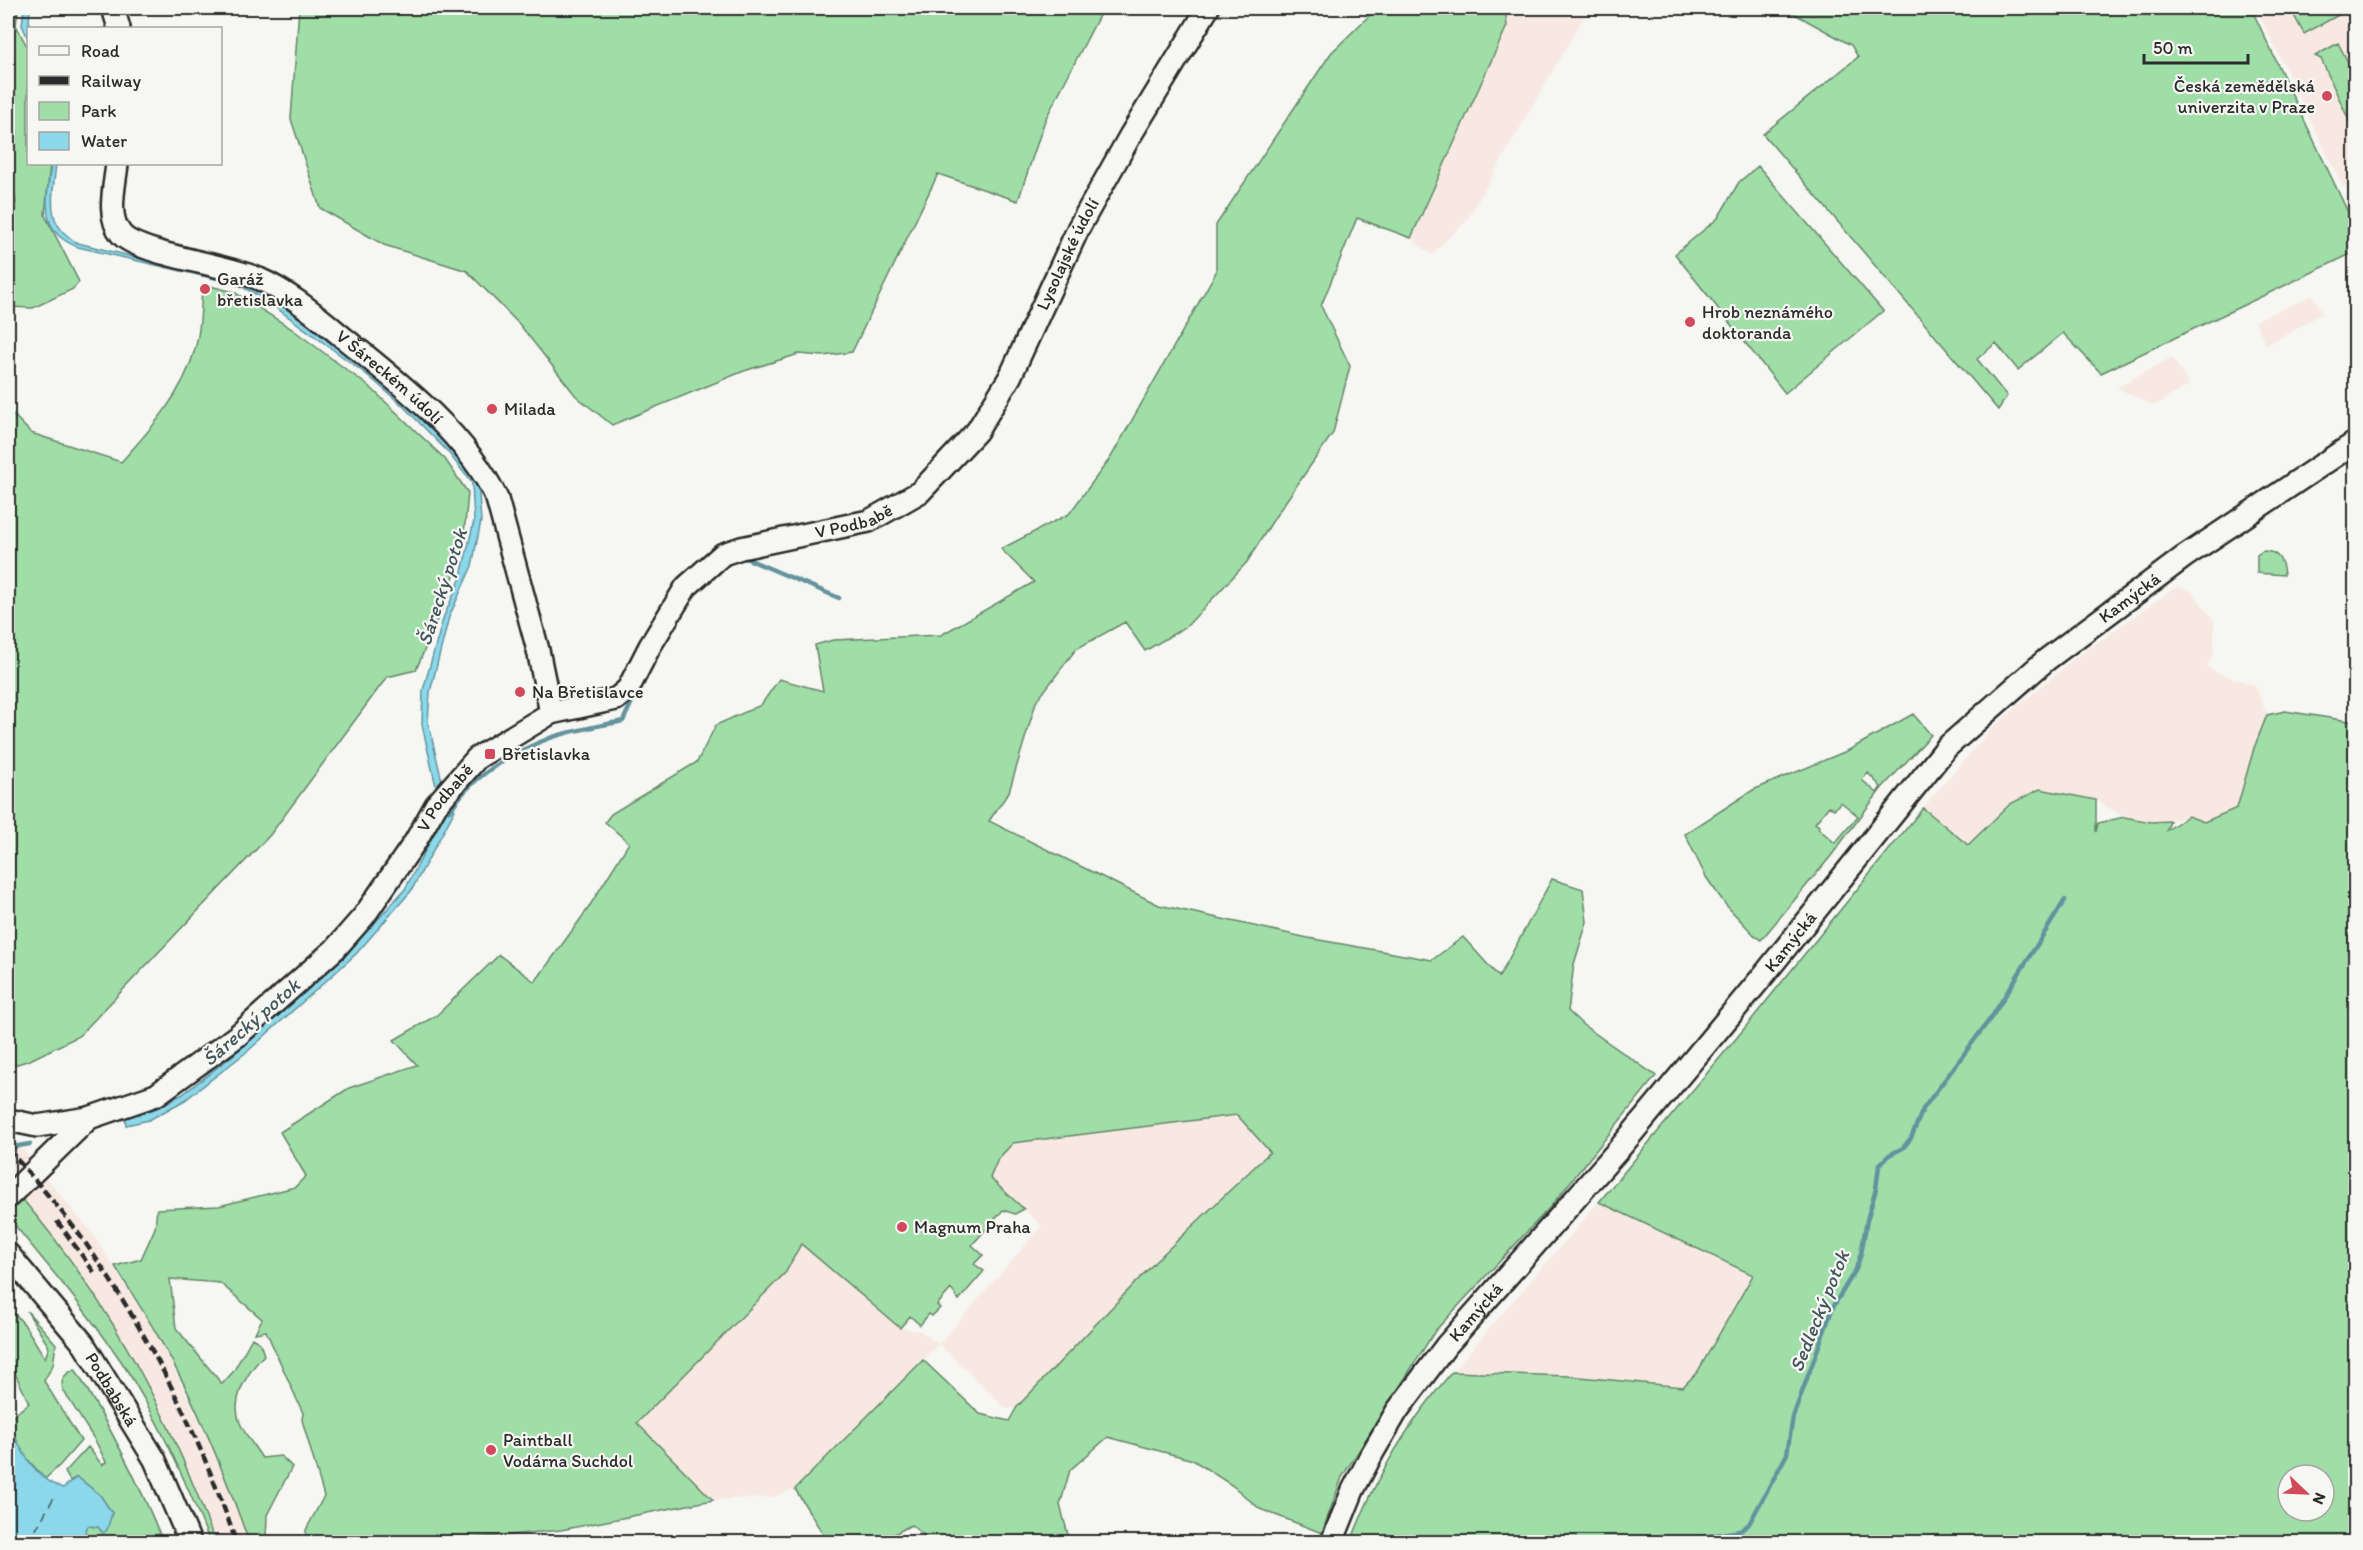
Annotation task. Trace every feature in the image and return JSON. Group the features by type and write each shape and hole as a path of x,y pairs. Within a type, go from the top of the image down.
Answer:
{"street":[{"path":"113,8 119,27"},
{"name":"Lysolajské údolí","path":"920,492 977,431 1010,377 1079,227 1130,136 1208,8"},
{"name":"V Šáreckém údolí","path":"117,165 113,214 122,236 147,249 259,278 294,298 379,366 450,431 470,454 487,477 497,499 538,650 551,712"},
{"name":"Kamýcká","path":"1332,1542 1353,1490 1373,1452 1397,1411 1446,1346 1627,1140 1767,971 1947,747 2046,660 2184,557 2355,442"},
{"name":"V Podbabě","path":"8,1123 13,1121 37,1126 89,1118 156,1095 188,1073 258,1018 335,949 364,916 415,842 436,805 477,758 551,712 616,699 628,689 650,646 686,587 723,554 741,548 869,521 920,492"},
{"name":"V Podbabě","path":"8,1197 89,1118"},
{"path":"37,1126 46,1137 49,1146 48,1160"},
{"name":"Podbabská","path":"8,1254 42,1292 89,1353 155,1460 189,1542"}],"shaded area":[{"path":"1505,8 1589,8 1467,220 1432,255 1411,238 1507,26"},
{"name":"Česká zemědělská univerzita v Praze","path":"2256,8 2355,8 2355,184 2343,187"},
{"path":"2313,295 2323,313 2266,346 2255,321"},
{"path":"2172,357 2189,385 2154,406 2117,388"},
{"path":"2179,587 2192,591 2214,620 2214,653 2207,667 2217,673 2255,685 2267,715 2254,748 2237,808 2203,822 2188,816 2170,821 2151,822 2124,817 2096,800 2010,804 1968,845 1923,808 1991,729 2070,662"},
{"path":"1238,1115 1270,1151 1158,1259 1017,1407 1006,1409 939,1344 1042,1226 990,1178 998,1159 1013,1143"},
{"path":"8,1132 92,1233 159,1338 217,1457 249,1542 215,1542 187,1470 131,1353 66,1252 8,1182"},
{"path":"1599,1202 1753,1276 1698,1371 1683,1387 1570,1376 1452,1372"},
{"path":"801,1244 900,1328 921,1331 939,1344 795,1489 773,1497 713,1500 637,1423 786,1272"}],"green space":[{"path":"8,8 18,8 16,26 27,46 27,165 50,165 45,215 79,282 73,289 33,308 8,307 8,205 16,203 10,162 8,162"},
{"path":"299,8 1103,8 1045,120 1018,201 938,174 852,352 823,356 799,354 744,371 612,425 576,396 520,325 467,271 384,245 320,208 291,119"},
{"path":"1377,8 1505,8 1507,26 1411,238 1357,218 1321,306 1350,366 1333,433 1247,562 1187,626 1145,651 1125,622 1076,649 1036,702 1009,792 989,821 1159,905 1308,938 1432,960 1463,937 1499,977 1552,879 1583,889 1587,922 1574,964 1568,1011 1583,1025 1656,1076 1551,1206 1435,1331 1342,1477 1322,1533 1260,1509 1233,1486 1193,1460 1108,1437 1070,1470 1060,1505 1070,1542 932,1542 911,1525 889,1537 888,1542 828,1542 795,1489 923,1360 980,1414 1009,1421 1017,1407 1158,1259 1270,1152 1237,1115 1013,1143 998,1159 990,1178 1024,1209 1015,1214 1003,1210 972,1245 983,1255 974,1264 984,1271 959,1300 951,1289 937,1305 940,1308 932,1316 929,1314 920,1325 910,1316 900,1328 801,1244 786,1272 637,1423 713,1500 561,1530 434,1542 306,1542 306,1530 324,1496 302,1420 303,1413 266,1331 255,1333 262,1319 220,1283 170,1279 176,1328 222,1384 233,1372 252,1338 260,1343 264,1355 246,1378 242,1387 237,1406 238,1416 243,1429 262,1458 281,1456 292,1467 267,1515 266,1542 249,1542 219,1463 185,1386 158,1336 115,1266 141,1259 155,1228 157,1209 219,1206 295,1187 306,1176 280,1132 349,1088 417,1065 394,1040 437,1015 499,955 535,982 587,910 629,843 605,822 611,814 697,762 716,725 761,705 779,679 823,691 815,645 833,640 941,635 1034,582 1001,549 1069,514 1111,457 1216,272 1216,225 1331,53"},
{"path":"1784,8 2251,8 2355,227 2355,252 2101,373 2063,333 2018,370 1996,343 1977,359 2007,396 1998,410 1763,134 1858,57 1851,45"},
{"path":"2290,8 2351,8 2304,34"},
{"path":"2338,43 2348,62 2352,61 2355,67 2355,126 2352,127 2321,59 2315,56"},
{"path":"1758,166 1883,311 1785,393 1675,254 1718,218 1739,182"},
{"path":"202,284 234,292 292,329 371,388 445,459 468,493 463,544 450,589 416,670 387,677 270,835 79,1036 30,1060 8,1067 8,409 31,433 121,462 165,410 183,381 197,341"},
{"path":"2263,551 2279,557 2284,575 2257,573 2257,555"},
{"path":"2285,711 2355,722 2355,1542 1351,1542 1370,1496 1394,1452 1421,1411 1452,1372 1570,1376 1683,1387 1698,1371 1753,1275 1599,1202 1739,1035 1923,808 1968,845 2010,804 2040,789 2096,800 2096,832 2098,823 2124,817 2151,822 2170,821 2167,830 2188,816 2204,822 2237,808 2254,748 2267,715"},
{"path":"1913,714 1931,735 1882,788 1831,856 1761,940 1725,904 1706,877 1685,834 1753,790 1849,750","holes":["1868,773 1881,787 1877,793 1862,780","1841,802 1858,816 1835,843 1815,823 1829,806 1834,809"]},
{"path":"17,1201 24,1201 55,1239 84,1279 135,1363 179,1451 215,1542 210,1542 170,1449 121,1361 82,1308 13,1223 12,1212"},
{"path":"8,1307 24,1324 45,1358 49,1347 27,1311 56,1344 53,1365 44,1381 81,1441 45,1479 22,1453 8,1420 29,1403 12,1367 8,1366"},
{"path":"75,1369 123,1454 163,1542 90,1542 85,1532 88,1526 98,1527 102,1532 112,1513 100,1495 77,1477 70,1481 65,1472 88,1447 102,1465 106,1462 63,1390 64,1377"}],"water":[{"path":"24,8 30,8 27,37 22,25"},
{"path":"51,165 56,165 52,198 55,218 67,236 78,243 158,263 201,270 236,280 264,293 374,372 455,451 478,481 481,521 472,566 449,617 430,692 428,722 441,777 455,810 411,891 356,954 249,1050 185,1100 149,1120 126,1125 125,1116 152,1110 183,1094 232,1056 346,955 405,889 443,817 422,725 423,690 444,616 460,580 474,521 472,483 447,451 402,405 366,374 264,299 237,284 78,247 65,241 50,223 48,190"},
{"path":"8,1364 13,1384 8,1420"},
{"path":"8,1420 22,1451 43,1477 63,1488 77,1477 100,1495 112,1513 107,1530 103,1533 98,1527 88,1526 85,1532 90,1542 8,1542"}],"waterway":[{"path":"743,557 839,598"},
{"path":"450,811 469,787 507,758 559,735 623,721 636,693"},
{"name":"Sedlecký potok","path":"1672,1542 1740,1531 1749,1524 1787,1454 1793,1417 1833,1307 1856,1269 1876,1189 1879,1165 1889,1155 1903,1148 1911,1138 1923,1109 1993,1015 2065,900"},
{"name":"Šárecký potok","path":"8,1151 12,1147 30,1144"}],"ferry route":[{"path":"29,1542 54,1497"}],"railway":[{"path":"8,1149 84,1241 130,1312 189,1424 236,1542"},
{"path":"57,1221 94,1272"}],"place":[{"name":"Česká zemědělská univerzita v Praze","path":"2327,96"},
{"name":"Garáž břetislavka","path":"205,289"},
{"name":"Hrob neznámého doktoranda","path":"1690,322"},
{"name":"Milada","path":"492,409"},
{"name":"Na Břetislavce","path":"520,692"},
{"name":"Břetislavka","path":"490,754"},
{"name":"Magnum Praha","path":"902,1227"},
{"name":"Paintball Vodárna Suchdol","path":"491,1450"}]}
